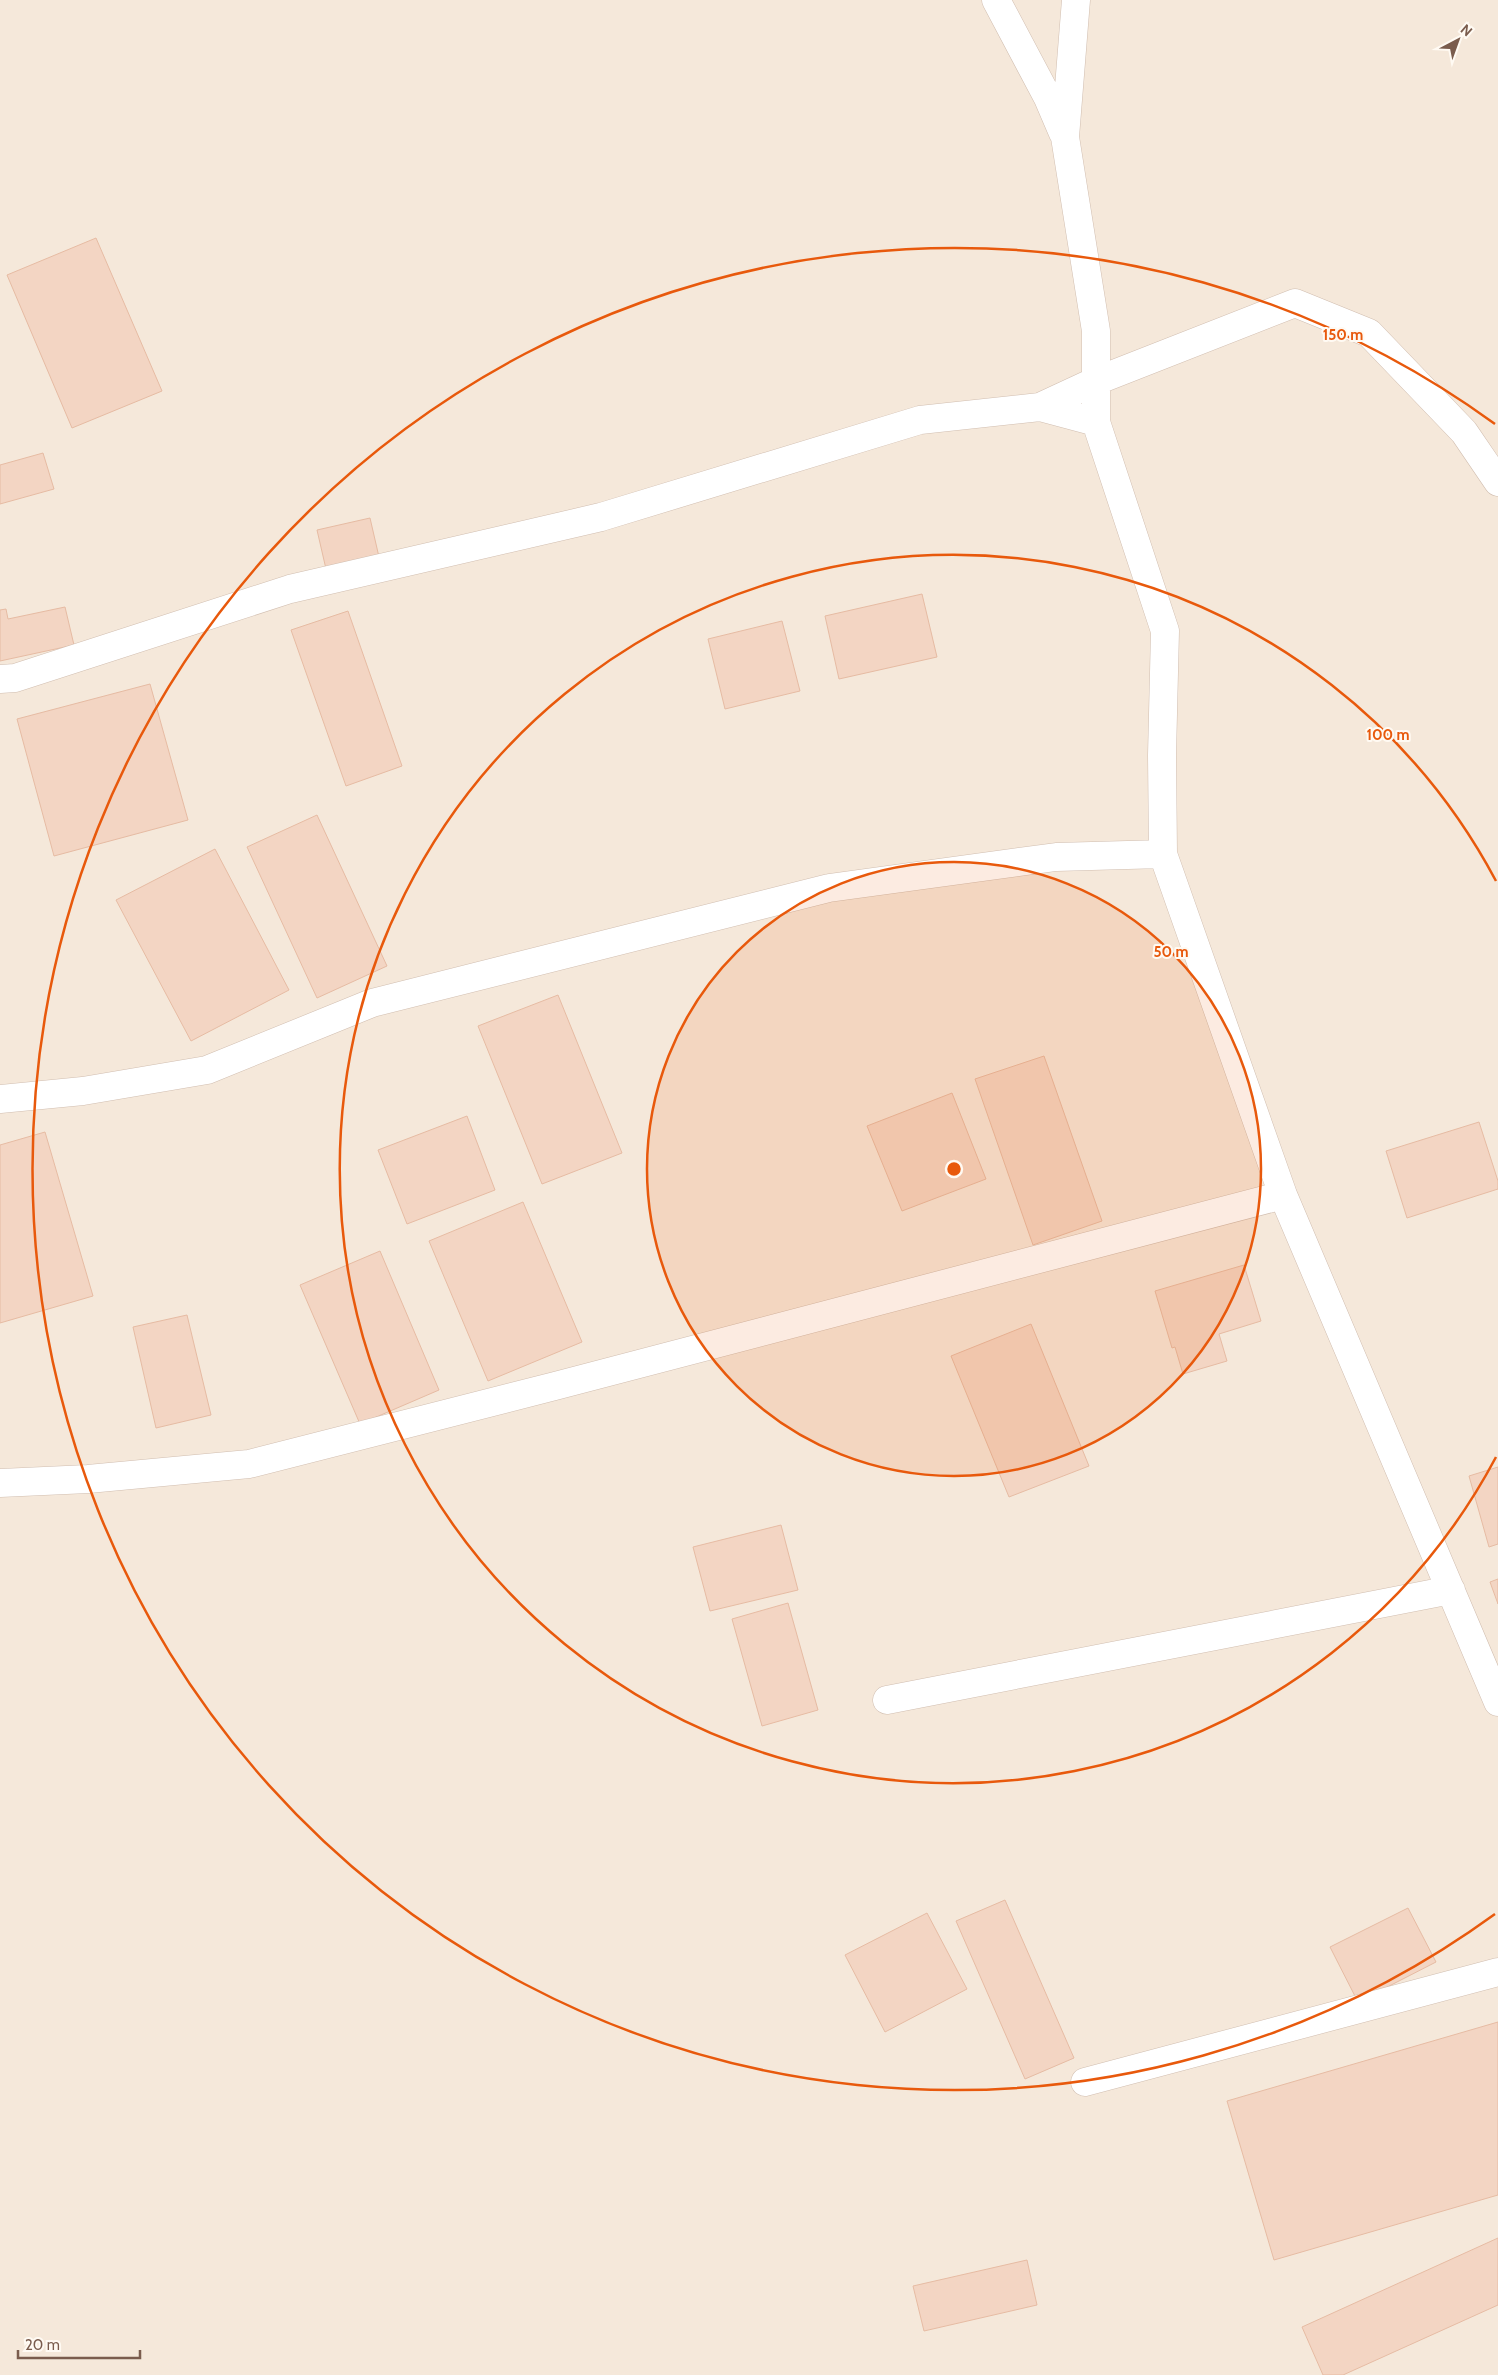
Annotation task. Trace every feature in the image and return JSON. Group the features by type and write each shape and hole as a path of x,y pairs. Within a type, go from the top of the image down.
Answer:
{"street":[{"path":"996,0 1048,98 1065,137"},
{"path":"1076,0 1065,137 1096,332 1096,422 1165,631 1162,755 1163,854 1283,1195 1498,1702"},
{"path":"0,679 15,678 290,589 601,517 920,420 1040,407 1096,381 1295,303 1369,333 1464,432 1498,482"},
{"path":"1040,407 1096,422"},
{"path":"0,1099 83,1092 208,1070 372,1003 829,888 1056,857 1163,854"},
{"path":"0,1483 88,1479 249,1464 545,1389 1283,1195"},
{"path":"887,1700 1451,1590"},
{"path":"1085,2082 1498,1972"}],"shaded area":[{"path":"0,0 1498,0 1498,2375 0,2375"}],"building":[{"path":"96,238 162,391 72,428 7,275"},
{"path":"43,453 54,489 0,504 0,465"},
{"path":"370,518 379,557 326,569 317,530"},
{"path":"922,594 937,657 839,679 825,616"},
{"path":"65,607 74,645 0,661 0,610 6,609 8,619"},
{"path":"348,611 402,766 346,786 291,630"},
{"path":"782,621 800,691 725,709 708,639"},
{"path":"150,684 188,820 54,856 17,719"},
{"path":"317,815 387,966 317,998 247,847"},
{"path":"215,849 289,990 191,1041 116,900"},
{"path":"558,995 622,1153 542,1184 478,1026"},
{"path":"1044,1056 1102,1221 1033,1245 975,1079"},
{"path":"952,1093 986,1179 902,1211 867,1126"},
{"path":"467,1116 495,1190 407,1224 378,1150"},
{"path":"1479,1122 1498,1181 1498,1189 1407,1218 1386,1151"},
{"path":"45,1132 93,1296 0,1323 0,1145"},
{"path":"523,1202 582,1342 488,1381 429,1241"},
{"path":"380,1251 439,1390 360,1424 300,1285"},
{"path":"1244,1265 1261,1321 1219,1334 1227,1361 1183,1374 1175,1347 1172,1348 1155,1291"},
{"path":"187,1315 211,1415 156,1428 133,1327"},
{"path":"1031,1324 1089,1466 1009,1497 951,1356"},
{"path":"1498,1467 1498,1544 1489,1547 1469,1476"},
{"path":"781,1525 798,1590 710,1611 693,1547"},
{"path":"1498,1579 1498,1604 1490,1582"},
{"path":"788,1603 818,1710 762,1726 732,1619"},
{"path":"1005,1900 1074,2058 1025,2079 956,1921"},
{"path":"1408,1908 1436,1962 1358,2002 1330,1947"},
{"path":"927,1913 967,1989 885,2032 845,1955"},
{"path":"1498,2022 1498,2195 1274,2260 1227,2101"},
{"path":"1498,2238 1498,2305 1343,2375 1323,2375 1302,2327"},
{"path":"1027,2260 1037,2305 924,2331 913,2286"}]}
